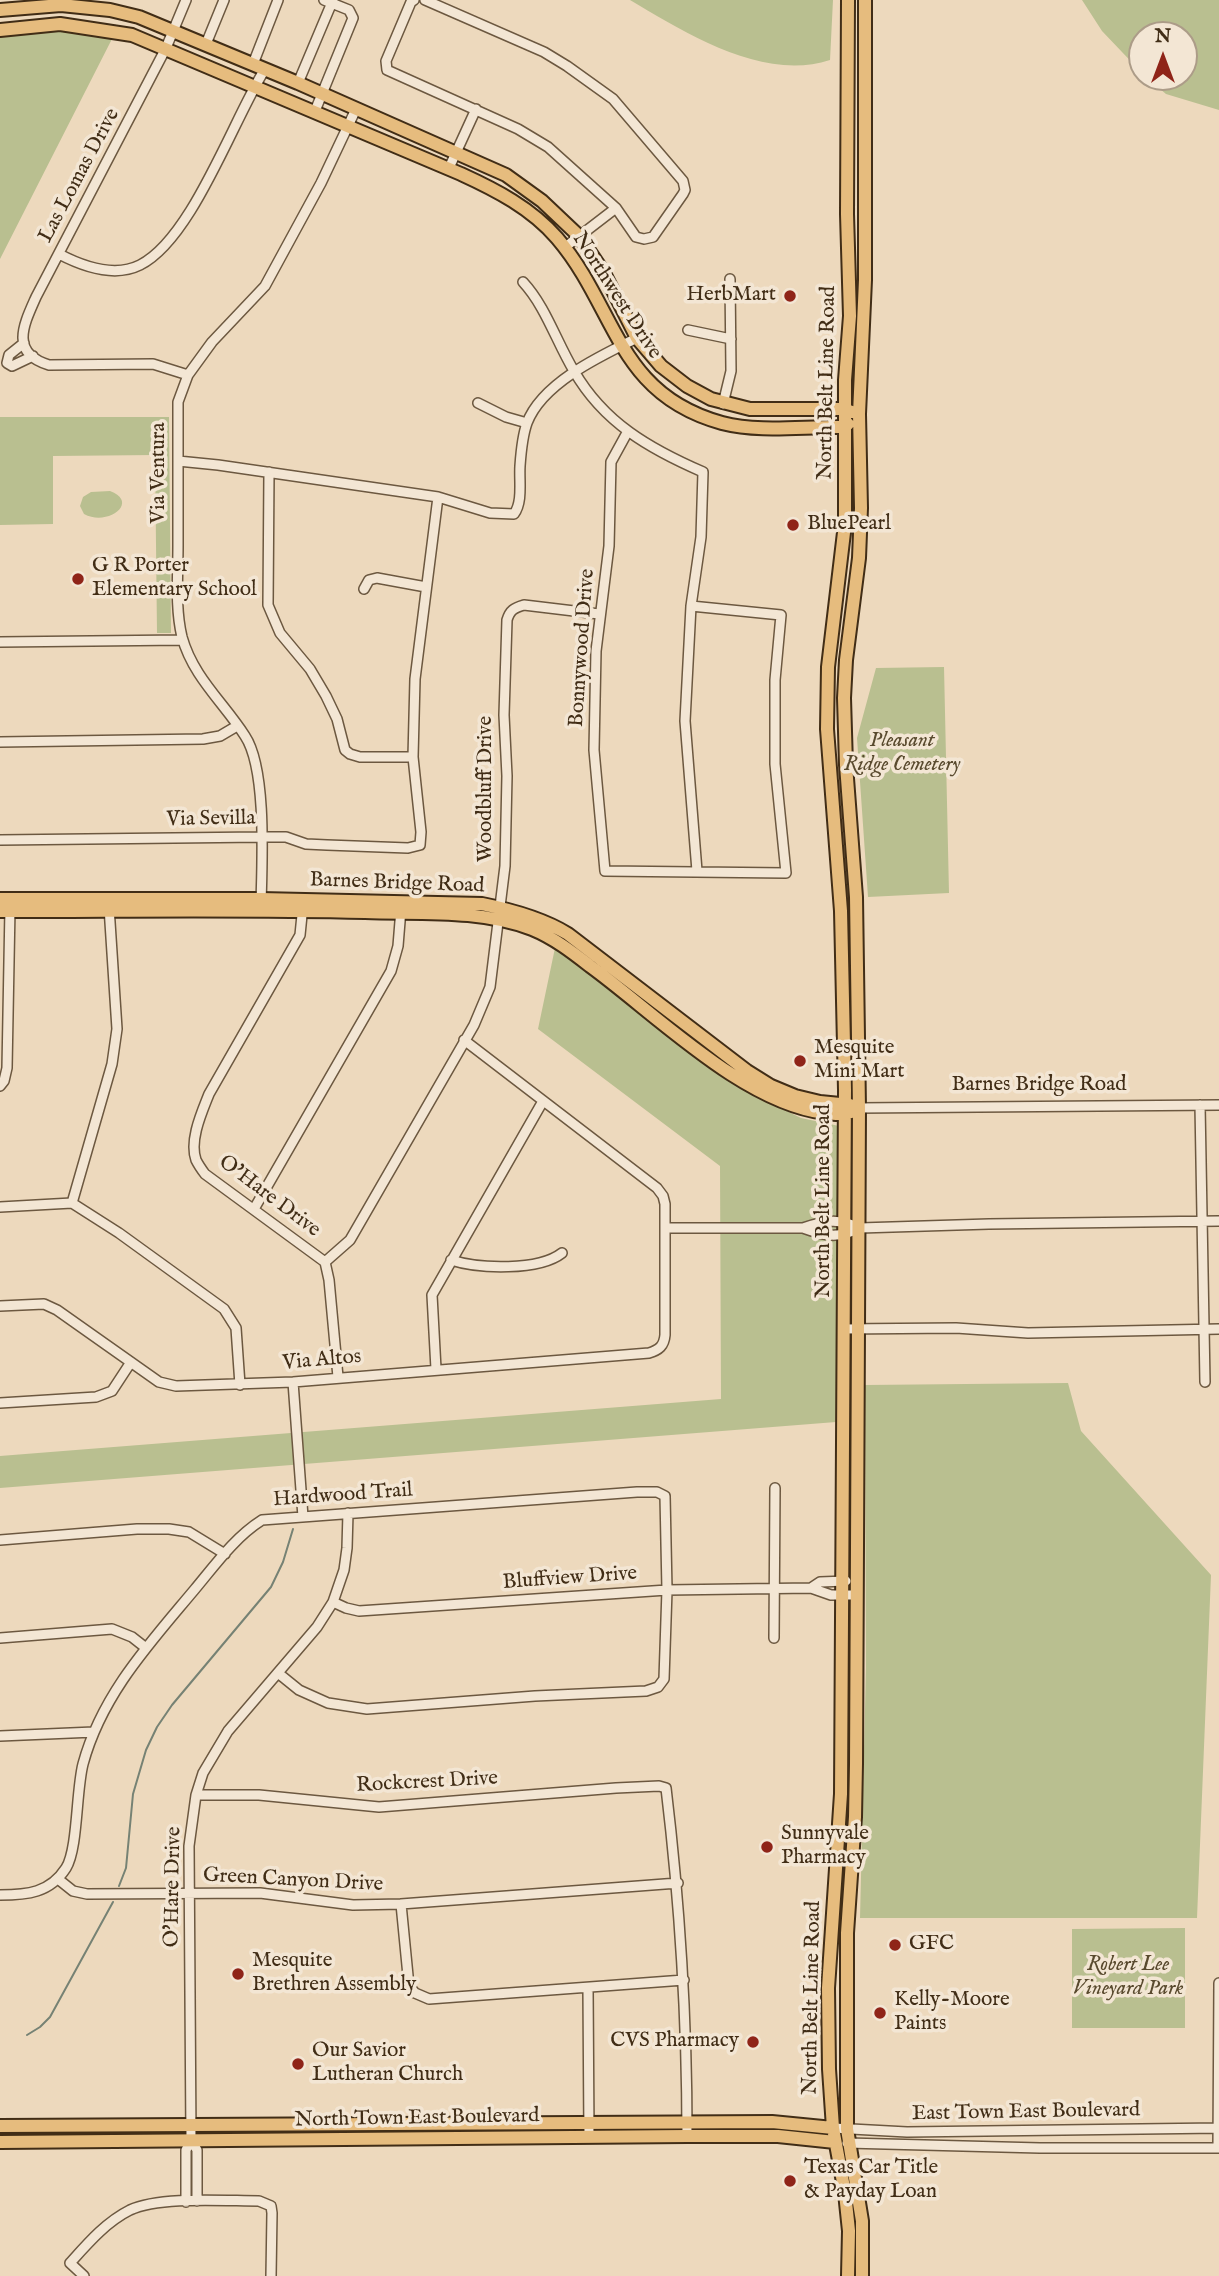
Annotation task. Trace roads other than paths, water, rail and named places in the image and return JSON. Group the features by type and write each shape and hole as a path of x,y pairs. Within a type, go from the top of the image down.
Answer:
{"main road":[{"name":"North Belt Line Road","path":"848,0 849,329 844,409 845,524 828,667 827,698 829,765 842,937 845,1109 841,1764 828,1997 833,2128 849,2231 848,2276"},
{"name":"North Belt Line Road","path":"862,2276 862,2221 847,2129 847,1933 856,1764 860,1228 857,936 845,765 844,698 859,558 861,508 859,414 863,329 865,0"},
{"name":"Northwest Drive","path":"0,10 61,2 123,12 259,66 506,174 542,201 579,236 604,273 637,338 673,377 697,393 723,404 758,409 844,409 859,414"},
{"name":"Northwest Drive","path":"0,30 60,24 120,32 166,48 498,191 548,229 564,248 594,295 621,346 635,366 659,390 689,410 722,423 748,427 844,427"},
{"path":"848,121 864,121"},
{"path":"849,329 863,329"},
{"path":"844,427 859,414"},
{"path":"827,698 844,698"},
{"name":"Barnes Bridge Road","path":"5,905 261,904 401,908 481,916 499,914 582,952 643,999 700,1052 757,1091 804,1109 859,1108"},
{"path":"842,937 857,936"},
{"path":"842,1503 858,1502"},
{"path":"841,1764 856,1764"},
{"path":"828,1997 846,1997"},
{"path":"753,2122 753,2137"},
{"name":"North Town East Boulevard","path":"0,2126 782,2122 833,2128"},
{"path":"508,2137 509,2123"},
{"path":"326,2124 326,2140"},
{"name":"North Town East Boulevard","path":"0,2142 687,2136 795,2137 835,2142"}],"street":[{"name":"Las Lomas Drive","path":"33,356 12,366 7,363 9,355 23,343 23,326 166,48 186,0"},
{"path":"206,44 224,0"},
{"path":"59,254 81,266 117,270 138,267 154,256 183,224 254,86 278,0"},
{"path":"415,0 411,2 386,61 387,70 519,129 548,147 616,208 636,237 653,237 685,190 680,176 613,99 544,52 425,0"},
{"path":"298,83 330,1 349,10 352,23 315,111"},
{"path":"60,24 61,2"},
{"name":"Via Ventura","path":"261,904 260,788 257,764 247,737 206,687 183,640 178,598 178,402 188,375 212,342 265,286 321,183 356,109"},
{"path":"449,169 476,109"},
{"path":"564,248 616,208"},
{"path":"723,404 732,372 730,279"},
{"path":"523,282 533,293 575,373 616,423 660,453 703,472 701,537 691,606 685,721 697,871 786,873 775,764 775,680 781,615 691,606"},
{"path":"688,330 731,339"},
{"path":"178,461 438,497 490,513 514,514 519,502 522,442 527,424 544,395 575,373 637,338"},
{"path":"23,343 33,356 49,365 153,364 188,375"},
{"path":"478,403 527,424"},
{"name":"Bonnywood Drive","path":"628,431 611,462 609,546 599,614 594,750 605,871 697,871"},
{"path":"268,472 268,605 280,633 310,669 326,696 337,719 345,750 360,757 413,757 416,658 438,497"},
{"path":"364,589 369,580 377,578 426,587"},
{"name":"Woodbluff Drive","path":"325,1262 349,1240 464,1041 490,987 505,866 508,776 504,715 509,613 524,605 599,614"},
{"path":"0,642 183,640"},
{"path":"0,742 203,739 220,736 237,726"},
{"name":"Via Sevilla","path":"0,840 286,837 306,844 408,848 420,845 421,832 413,757"},
{"path":"0,1086 5,1081 7,1068 5,905"},
{"path":"72,1203 112,1064 117,1029 109,905"},
{"name":"O'Hare Drive","path":"303,905 300,935 209,1094 194,1145 196,1160 205,1174 325,1262 338,1377"},
{"path":"254,1209 385,983 398,946 401,908"},
{"path":"464,1041 657,1188 663,1196 666,1228 803,1228 822,1221 844,1221 860,1228"},
{"path":"436,1370 432,1295 543,1101"},
{"name":"Barnes Bridge Road","path":"859,1108 1219,1104"},
{"path":"1200,1105 1205,1382"},
{"path":"0,1207 72,1203 119,1233 224,1309 236,1328 240,1385"},
{"path":"803,1228 822,1235 844,1236 860,1228 1219,1221"},
{"name":"Via Altos","path":"0,1306 44,1304 57,1310 159,1382 176,1386 293,1382 649,1353 657,1351 665,1340 666,1228"},
{"path":"451,1260 469,1266 544,1263 562,1252"},
{"path":"843,1329 956,1328 1028,1333 1219,1329"},
{"path":"0,1404 96,1397 112,1391 131,1362"},
{"path":"293,1382 303,1517"},
{"path":"774,1638 775,1488"},
{"name":"Hardwood Trail","path":"58,1878 72,1856 77,1789 94,1732 118,1686 146,1648 225,1554 251,1527 262,1520 657,1492 665,1496 667,1590"},
{"name":"O'Hare Drive","path":"191,2140 189,1846 196,1795 204,1773 228,1731 317,1626 333,1602 346,1555 348,1513"},
{"path":"0,1540 169,1529 189,1532 225,1554"},
{"name":"Bluffview Drive","path":"841,1588 858,1581"},
{"name":"Bluffview Drive","path":"333,1602 359,1611 667,1590 811,1588 820,1582 857,1595"},
{"path":"278,1673 299,1690 328,1703 367,1709 646,1691 658,1687 664,1679 667,1590"},
{"path":"0,1638 112,1629 132,1637 146,1648"},
{"path":"0,1736 94,1732"},
{"name":"Rockcrest Drive","path":"196,1795 259,1795 379,1807 659,1786 666,1788 678,1883"},
{"path":"0,1895 36,1893 58,1878"},
{"name":"Green Canyon Drive","path":"58,1878 73,1891 87,1894 260,1893 353,1905 401,1904 678,1883"},
{"path":"678,1883 684,1980 687,2136"},
{"path":"401,1904 409,1986 415,1993 429,1999 684,1980"},
{"path":"1218,2148 1219,1983"},
{"path":"588,1988 589,2137"},
{"name":"East Town East Boulevard","path":"833,2128 907,2132 1218,2128"},
{"path":"996,2130 997,2147"},
{"path":"1097,2130 1099,2147"},
{"path":"191,2140 197,2150 197,2202"},
{"path":"186,2202 187,2150 191,2140"},
{"name":"East Town East Boulevard","path":"835,2142 997,2147 1218,2148"},
{"path":"84,2276 70,2263 100,2231 133,2209 150,2204 259,2201 271,2206 271,2276"}],"waterway":[{"path":"119,1886 126,1868 133,1794 146,1750 157,1727 172,1705 271,1587 283,1562 293,1529"},
{"path":"27,2035 50,2017 113,1902"}],"place":[{"name":"HerbMart","path":"790,296"},
{"name":"BluePearl","path":"793,525"},
{"name":"G R Porter Elementary School","path":"78,579"},
{"name":"Mesquite Mini Mart","path":"800,1061"},
{"name":"Sunnyvale Pharmacy","path":"767,1847"},
{"name":"GFC","path":"895,1945"},
{"name":"Mesquite Brethren Assembly","path":"238,1974"},
{"name":"Kelly-Moore Paints","path":"880,2013"},
{"name":"CVS Pharmacy","path":"753,2042"},
{"name":"Our Savior Lutheran Church","path":"298,2064"},
{"name":"Texas Car Title & Payday Loan","path":"790,2181"}],"park label":[{"name":"Pleasant Ridge Cemetery","path":"902,754"},
{"name":"Robert Lee Vineyard Park","path":"1128,1978"}]}
